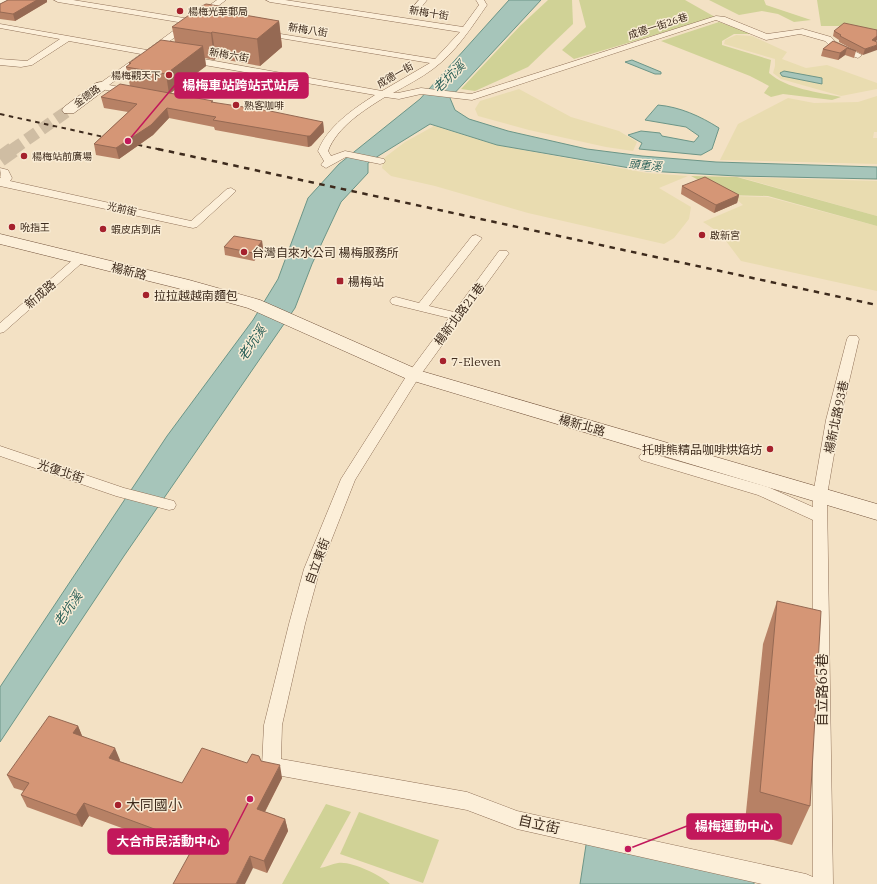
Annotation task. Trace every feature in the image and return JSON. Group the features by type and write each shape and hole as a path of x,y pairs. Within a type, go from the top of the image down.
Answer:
{"street":[{"path":"0,2 6,0"},
{"path":"58,0 209,25"},
{"name":"金德路","path":"69,110 222,0"},
{"name":"新梅十街","path":"270,0 466,30"},
{"path":"416,8 423,0"},
{"name":"成德一街","path":"380,161 345,154 328,163 323,150 324,145 338,129 355,114 382,94 402,85 437,62 466,30 483,4 480,0"},
{"name":"成德一街26巷","path":"382,94 399,96 406,93 421,91 472,97 716,18 766,37 800,31 828,39 833,44 858,55"},
{"name":"新梅六街","path":"0,26 148,53 322,82 382,94"},
{"name":"新梅八街","path":"256,32 437,62"},
{"path":"0,62 12,64 29,63 67,38"},
{"path":"101,86 143,94"},
{"path":"323,126 338,129"},
{"path":"0,171 4,172 7,178 1,183"},
{"name":"光前街","path":"1,183 193,225 231,191"},
{"path":"422,306 476,238"},
{"name":"楊新路","path":"0,239 183,284 257,305 294,321"},
{"name":"楊新北路21巷","path":"414,375 503,253"},
{"name":"新成路","path":"0,329 80,259"},
{"path":"396,301 422,306 458,316"},
{"name":"楊新北路","path":"294,321 414,375 877,512"},
{"name":"楊新北路93巷","path":"820,495 833,420 853,339"},
{"name":"自立東街","path":"271,766 273,725 297,624 312,569 348,479 414,375"},
{"name":"光復北街","path":"0,451 121,492 165,504"},
{"path":"646,457 763,491 820,517"},
{"name":"自立路65巷","path":"820,495 823,884"},
{"name":"自立街","path":"271,766 466,801 517,820 806,884"}],"shaded area":[{"path":"736,35 752,36 787,52 782,59 806,68 827,65 877,83 877,89 841,96 781,79 773,73 775,59 724,44 725,40"},
{"path":"519,89 571,117 619,131 637,142 633,151 606,147 529,130 478,116 475,109 480,101"},
{"path":"877,96 877,132 874,132 873,138 877,138 877,164 720,160 738,124 788,98 814,103 858,102"},
{"path":"434,126 496,145 647,173 688,176 659,188 691,207 689,219 674,238 664,244 528,213 435,186 391,176 382,168 384,158 405,142"},
{"path":"739,177 877,181 877,216"},
{"path":"733,196 768,197 877,226 877,291 741,261 720,233 703,222 743,205"}],"green space":[{"path":"548,0 572,0 573,24 528,67 475,91 461,89 520,26"},
{"path":"579,0 685,0 715,17 574,59 562,50 586,27"},
{"path":"709,0 764,0 766,5 811,20 794,22 778,14 762,11 739,15"},
{"path":"817,0 877,0 877,34 843,26 821,26"},
{"path":"719,22 752,34 734,34 722,41 722,45 771,60 769,73 785,83 803,89 841,97 832,100 783,94 771,97 764,93 769,86 750,76 661,41"},
{"path":"691,176 737,177 877,216 877,226 768,196 727,195"},
{"path":"326,804 351,812 320,868 338,863 351,864 373,873 390,884 282,884"},
{"path":"359,812 439,840 423,883 340,854"}],"water":[{"path":"509,0 541,0 450,98 455,110 469,119 508,131 587,149 642,156 716,162 877,167 877,179 737,176 647,171 497,145 430,124 375,158 368,163 368,173 341,202 312,264 295,308 124,556 0,742 0,687 167,436 253,320 278,279 308,198 339,164 420,99"},
{"path":"632,60 661,72 661,74 655,74 625,62"},
{"path":"784,71 822,78 822,84 782,76 780,73"},
{"path":"658,105 690,113 719,128 712,149 701,155 639,149 642,143 628,135 641,131 660,133 662,136 694,142 699,136 686,127 645,120"},
{"path":"588,832 755,867 754,884 580,884"}],"building":[{"path":"8,0 37,0 13,14 0,12 0,4"},
{"path":"206,4 238,9 233,13 279,21 257,39 172,27"},
{"path":"844,23 877,30 877,36 872,40 877,42 877,45 865,49 840,36 841,35 834,31"},
{"path":"161,40 203,46 166,74 126,67 131,63 129,63"},
{"path":"833,41 856,51 847,48 840,53 823,49"},
{"path":"120,84 323,122 310,136 307,136 213,120 216,117 167,108 151,125 116,148 94,144 137,104 101,97"},
{"path":"705,177 739,195 716,205 682,186"},
{"path":"234,236 262,241 253,253 224,247"},
{"path":"777,601 821,611 810,806 760,792"},
{"path":"49,716 78,726 73,733 115,748 109,758 182,783 202,748 247,763 252,754 259,756 261,761 280,765 257,809 285,819 264,861 250,856 236,884 173,884 195,844 84,803 76,815 21,795 29,783 7,775"}],"tunnel":[{"path":"12,150 69,110"},
{"path":"0,159 14,149"}],"railway":[{"path":"0,114 113,139"},
{"path":"129,143 162,150"},
{"path":"158,149 877,305"}],"place":[{"name":"楊梅光華郵局","path":"180,11"},
{"name":"楊梅觀天下","path":"169,75"},
{"name":"熟客咖啡","path":"236,105"},
{"name":"楊梅車站跨站式站房","path":"128,141"},
{"name":"楊梅站前廣場","path":"24,156"},
{"name":"吮指王","path":"12,227"},
{"name":"蝦皮店到店","path":"103,229"},
{"name":"啟新宮","path":"702,235"},
{"name":"台灣自來水公司 楊梅服務所","path":"244,252"},
{"name":"楊梅站","path":"340,281"},
{"name":"拉拉越越南麵包","path":"146,295"},
{"name":"7-Eleven","path":"443,361"},
{"name":"托啡熊精品咖啡烘焙坊","path":"770,449"},
{"name":"大合市民活動中心","path":"250,799"},
{"name":"大同國小","path":"118,805"},
{"name":"楊梅運動中心","path":"628,849"}],"water label":[{"name":"老坑溪","path":"449,77"},
{"name":"頭重溪","path":"645,165"},
{"name":"老坑溪","path":"252,343"},
{"name":"老坑溪","path":"68,609"}]}
